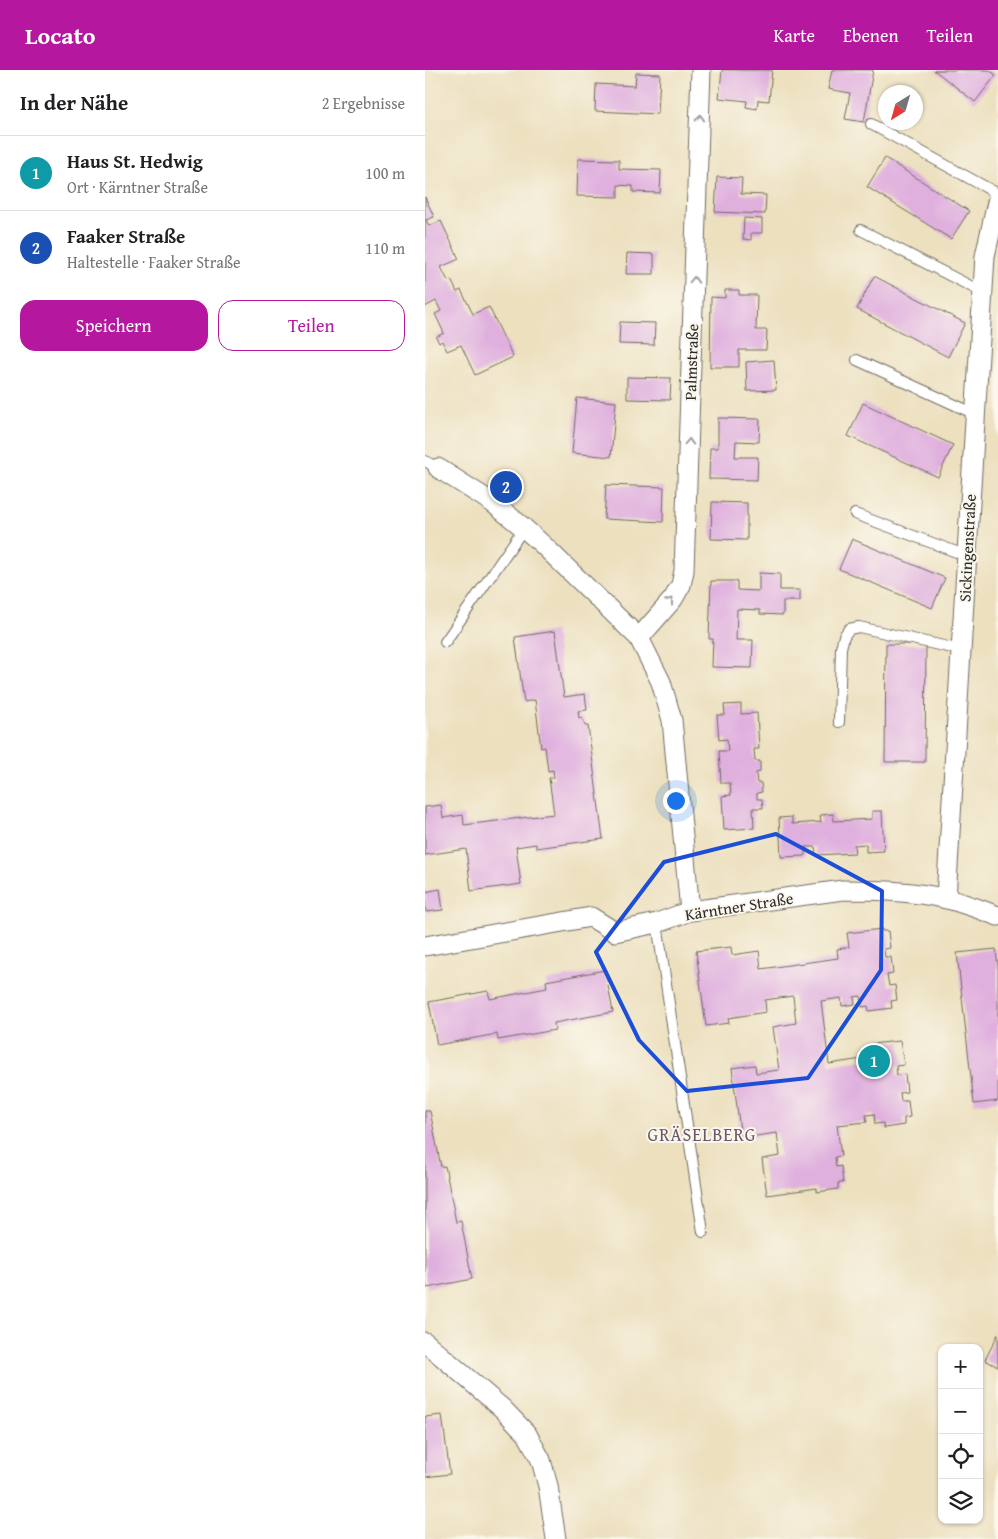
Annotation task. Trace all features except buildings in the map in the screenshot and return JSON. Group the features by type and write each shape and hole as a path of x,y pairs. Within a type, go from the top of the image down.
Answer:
{"street":[{"name":"Palmstraße","path":"639,638 673,599 681,585 685,571 701,70"},
{"name":"Sickingenstraße","path":"946,899 985,256 996,219 998,198"},
{"path":"431,465 493,503 524,528 639,638 661,682 672,720 690,911"},
{"name":"Kärntner Straße","path":"425,946 591,917 615,932 657,923 690,911 843,890 905,892 946,899 998,916"},
{"path":"425,1342 503,1409 527,1434 541,1460 548,1486 556,1539"}],"lane":[{"path":"871,124 998,194"},
{"path":"861,230 983,292"},
{"path":"857,360 975,414"},
{"path":"855,514 967,556"},
{"path":"445,642 524,528"},
{"path":"839,722 841,648 844,636 849,629 859,627 961,650"},
{"path":"657,923 703,1232"}],"highlighted area":[{"path":"776,834 882,891 881,970 808,1078 687,1091 639,1040 596,952 664,862"}],"place":[{"name":"Faaker Straße","path":"506,487"},
{"name":"Haus St. Hedwig","path":"874,1061"}],"district":[{"name":"GRÄSELBERG","path":"702,1134"}]}
